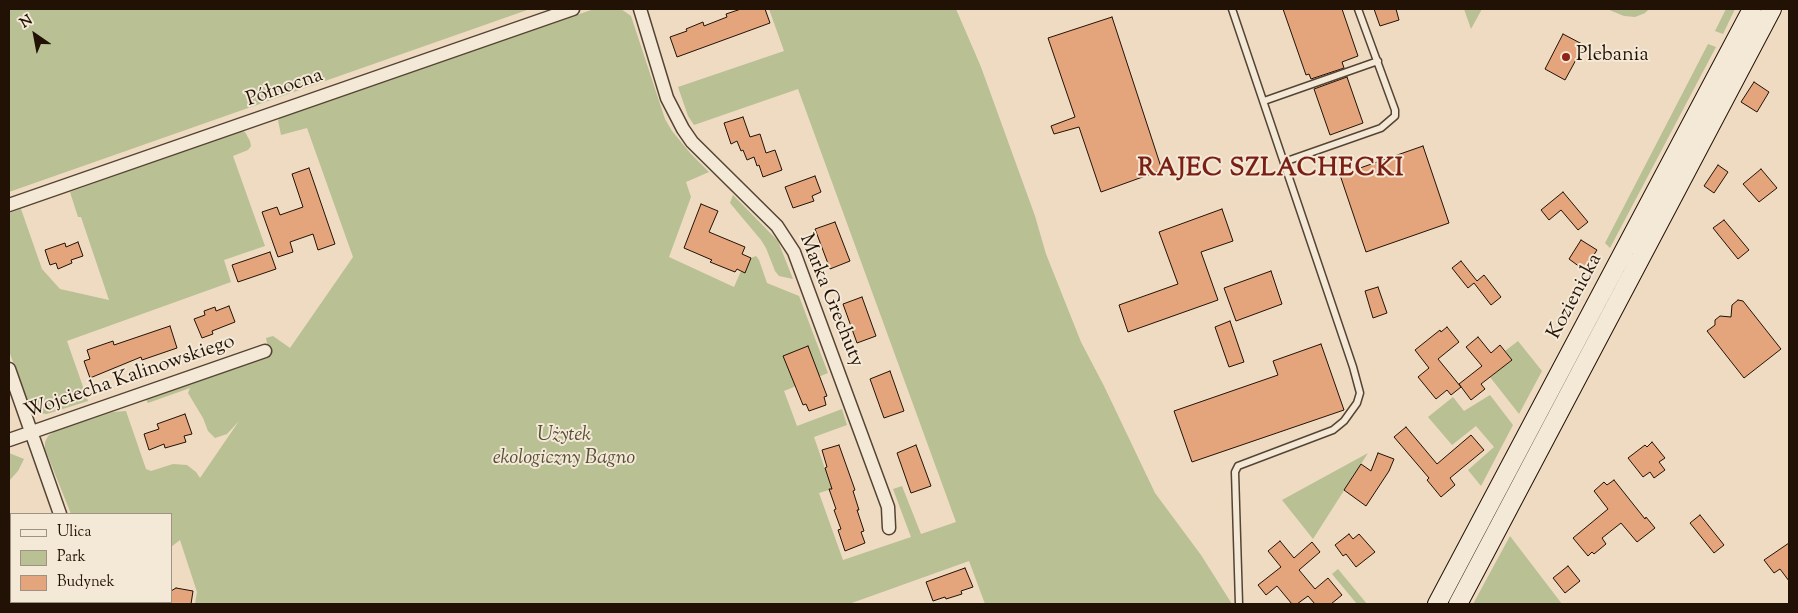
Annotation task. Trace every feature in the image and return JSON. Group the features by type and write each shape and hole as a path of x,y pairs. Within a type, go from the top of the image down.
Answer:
{"main road":[{"name":"Kozienicka","path":"1437,604 1752,9"},
{"name":"Kozienicka","path":"1458,604 1769,16"}],"street":[{"name":"Północna","path":"9,205 573,9"},
{"name":"Marka Grechuty","path":"640,9 667,98 683,129 692,142 777,226 794,252 888,507 889,528"},
{"path":"1769,16 1783,9"},
{"name":"Wojciecha Kalinowskiego","path":"9,440 265,351"},
{"path":"9,369 60,513"}],"lane":[{"path":"1232,9 1356,376 1360,394 1344,422 1334,430 1238,466 1236,472 1239,604"},
{"path":"1284,162 1381,128 1395,116 1395,110 1358,9"},
{"path":"1264,102 1378,61"}],"green space":[{"path":"9,9 530,9 9,192"},
{"name":"Użytek ekologiczny Bagno","path":"594,9 621,9 631,16 665,119 672,131 691,154 709,172 686,182 691,197 669,257 734,287 741,271 745,272 751,258 756,256 767,283 799,296 828,373 784,391 797,426 842,409 847,425 814,437 832,489 819,493 843,560 911,537 893,489 902,486 921,534 956,522 798,89 694,125 688,116 678,87 784,51 769,9 956,9 981,67 1035,216 1046,254 1081,342 1155,493 1201,555 1232,604 985,604 969,561 849,604 195,604 197,592 180,540 172,546 172,513 71,513 45,449 45,442 48,436 55,431 113,412 126,411 146,469 151,471 173,464 187,465 200,478 239,421 227,434 215,438 208,431 203,418 188,393 190,388 148,403 145,398 269,353 266,338 273,336 290,348 353,257 307,128 281,135 278,120 282,117"},
{"path":"1464,9 1482,9 1471,29"},
{"path":"1607,9 1649,9 1635,17 1624,16"},
{"path":"1726,9 1735,9 1723,34 1715,31"},
{"path":"1708,44 1716,47 1610,248 1605,243"},
{"path":"242,131 245,132 251,146 248,150 233,156 265,246 224,260 231,282 67,341 88,401 47,414 35,413 29,406 9,351 9,213 21,209 42,269 60,289 109,300 81,217 78,217 70,192"},
{"path":"733,195 778,241 793,279 779,276 775,271 761,240 730,203"},
{"path":"1518,341 1542,371 1519,414 1490,377 1512,360 1505,351"},
{"path":"1490,395 1513,425 1481,486 1468,470 1494,447 1476,426 1452,445 1428,417 1453,397 1464,411"},
{"path":"9,453 24,459 18,471 9,481"},
{"path":"1368,453 1313,539 1282,500"},
{"path":"1510,536 1562,604 1473,604"},
{"path":"1338,569 1367,604 1357,604 1332,574"}],"building":[{"path":"741,9 765,9 770,23 677,57 670,37 687,31 686,29 703,22 704,26 727,17 726,14"},
{"path":"1283,9 1342,9 1358,56 1342,62 1344,68 1311,79 1309,74 1306,75"},
{"path":"1374,9 1396,9 1399,20 1380,26"},
{"path":"1112,17 1162,170 1101,192 1079,127 1054,134 1051,126 1075,117 1048,38"},
{"name":"Plebania","path":"1563,34 1584,45 1565,80 1545,69"},
{"path":"1347,77 1363,123 1330,135 1314,89"},
{"path":"1754,82 1769,92 1757,112 1741,102"},
{"path":"743,117 750,137 760,134 766,153 775,150 782,170 763,177 754,157 747,160 737,141 731,144 724,123"},
{"path":"1423,146 1449,223 1366,252 1340,175"},
{"path":"1718,165 1728,172 1714,193 1704,186"},
{"path":"309,168 335,244 318,250 313,234 290,242 293,252 278,257 262,212 277,207 280,215 303,207 292,174"},
{"path":"1761,169 1777,188 1759,202 1743,184"},
{"path":"815,176 821,192 812,196 814,201 793,208 785,187"},
{"path":"1563,192 1588,222 1578,230 1561,210 1549,220 1541,210"},
{"path":"701,204 718,211 709,232 745,247 742,254 751,258 745,273 737,269 735,272 710,262 712,260 684,248"},
{"path":"1222,209 1233,241 1201,252 1218,300 1128,332 1119,305 1178,284 1159,232"},
{"path":"1724,220 1749,250 1738,259 1713,228"},
{"path":"835,222 850,261 830,269 815,229"},
{"path":"1581,240 1597,250 1584,270 1569,259"},
{"path":"78,242 83,256 71,260 72,263 58,269 56,263 50,265 45,250 65,243 66,247"},
{"path":"270,252 276,269 238,282 232,265"},
{"path":"1461,261 1477,281 1484,275 1501,297 1491,305 1474,283 1468,288 1452,268"},
{"path":"1271,271 1282,304 1236,321 1224,288"},
{"path":"1378,287 1387,313 1373,318 1365,291"},
{"path":"862,297 876,336 857,343 843,304"},
{"path":"1738,300 1743,301 1781,349 1744,378 1707,331 1715,325 1715,320 1720,316 1731,317 1732,305"},
{"path":"229,306 235,322 212,331 213,334 202,338 194,319 205,315 204,311 215,307 216,311"},
{"path":"1230,321 1244,362 1229,367 1215,327"},
{"path":"170,326 177,348 142,360 141,357 90,378 84,361 90,359 87,350 113,341 114,345"},
{"path":"1447,327 1459,342 1438,359 1461,387 1451,395 1447,390 1436,399 1418,377 1429,368 1415,350 1440,330 1441,332"},
{"path":"1478,337 1491,353 1500,345 1512,360 1481,384 1485,389 1471,400 1459,384 1482,366 1466,347"},
{"path":"1321,344 1344,410 1192,462 1174,411 1278,375 1273,361"},
{"path":"808,346 827,396 824,397 826,405 809,411 806,404 803,405 783,356"},
{"path":"890,371 904,411 884,418 870,379"},
{"path":"185,414 192,434 184,436 186,442 165,448 164,444 149,450 144,434 159,429 157,424"},
{"path":"1406,427 1437,464 1471,435 1484,450 1450,478 1455,485 1441,497 1427,480 1429,478 1394,437"},
{"path":"1652,442 1665,458 1659,462 1665,470 1654,478 1650,472 1643,477 1628,458"},
{"path":"839,445 855,490 853,491 864,531 861,532 865,543 845,551 838,530 841,529 834,510 836,509 829,489 832,489 825,468 827,467 822,450"},
{"path":"916,445 931,486 911,493 897,453"},
{"path":"1378,453 1394,459 1389,471 1366,506 1344,490 1361,464 1371,471"},
{"path":"1614,480 1645,519 1646,517 1655,528 1637,542 1621,523 1602,538 1606,544 1594,554 1592,552 1588,556 1573,538 1608,509 1594,491 1604,482 1607,485"},
{"path":"1700,515 1724,545 1714,553 1690,523"},
{"path":"1349,534 1353,539 1359,534 1375,552 1356,567 1346,554 1343,556 1335,545"},
{"path":"1280,541 1294,558 1312,542 1320,552 1299,570 1315,589 1328,578 1342,595 1331,604 1315,604 1308,596 1297,604 1292,604 1277,586 1266,595 1258,585 1281,567 1268,551"},
{"path":"1789,543 1789,581 1780,569 1774,573 1764,560"},
{"path":"1568,566 1580,581 1565,593 1553,578"},
{"path":"965,568 973,587 961,591 962,594 933,601 926,582"},
{"path":"176,588 193,591 191,604 171,604 172,590"}],"place":[{"name":"Plebania","path":"1566,57"}],"district":[{"name":"RAJEC SZLACHECKI","path":"1271,171"}]}
